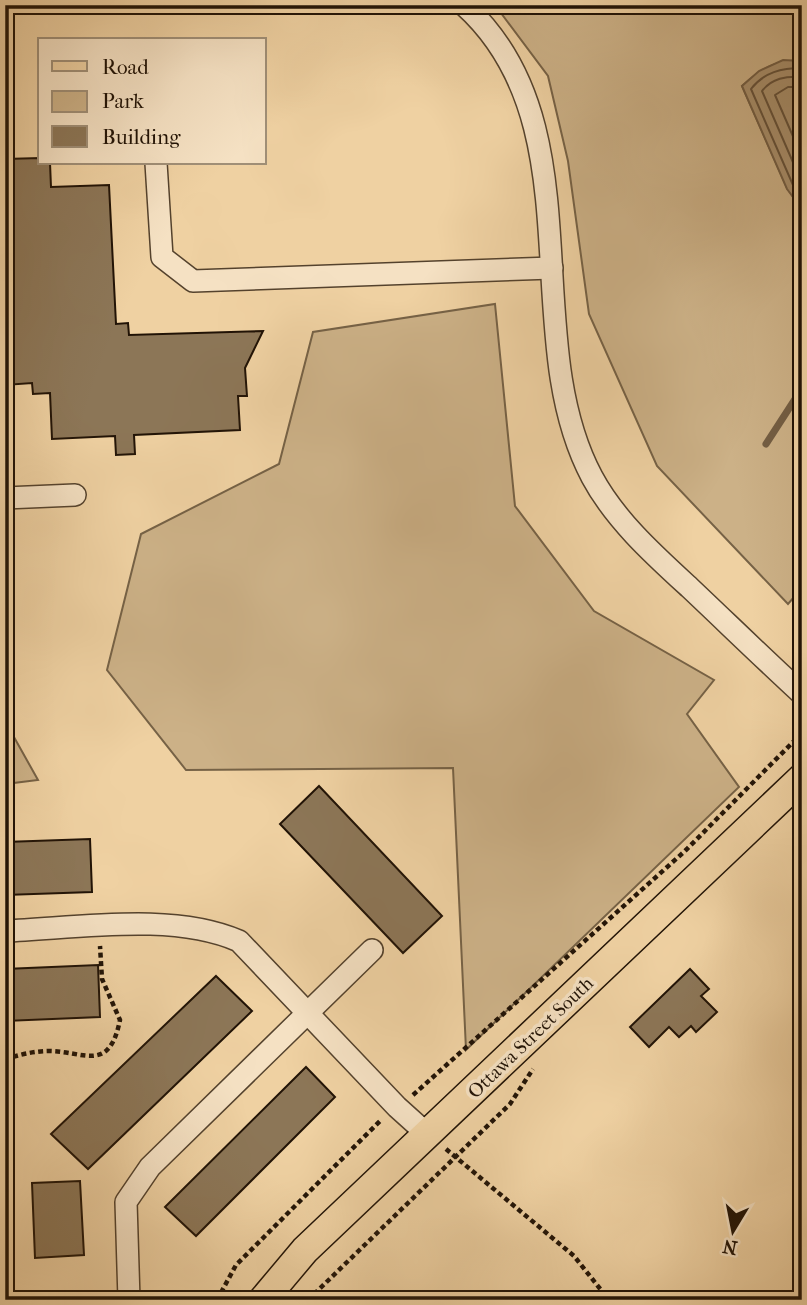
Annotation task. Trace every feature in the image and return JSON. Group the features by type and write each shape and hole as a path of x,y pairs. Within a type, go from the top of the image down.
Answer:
{"main road":[{"name":"Ottawa Street South","path":"263,1300 305,1250 802,778"}],"lane":[{"path":"464,5 485,24 522,89 545,171 568,417 592,477 637,538 802,694"},
{"path":"156,164 162,257 193,281 552,268"},
{"path":"5,498 75,495"},
{"path":"5,932 172,924 216,931 239,941 397,1107 427,1134"},
{"path":"129,1300 126,1202 135,1188 150,1167 372,950"}],"path":[{"path":"409,1098 478,1040 685,850 802,733"},
{"path":"5,1059 49,1051 83,1058 102,1053 112,1044 120,1020 103,979 99,927"},
{"path":"217,1300 236,1265 381,1120"},
{"path":"427,1134 575,1256 608,1300"},
{"path":"308,1300 470,1143"}],"green space":[{"path":"495,5 802,5 802,61 769,66 742,86 787,188 802,209 802,588 788,604 657,466 589,314 568,161 548,76"},
{"path":"495,304 515,506 594,611 714,680 687,714 739,787 466,1050 453,768 186,770 107,670 141,534 279,464 313,332"},
{"path":"5,721 38,780 5,784"}],"water":[{"path":"783,60 802,61 802,209 787,189 742,86 759,71"}],"building":[{"path":"38,158 38,164 50,164 51,187 109,185 116,324 128,323 129,335 263,331 245,368 247,396 238,396 240,430 134,435 135,454 116,455 115,436 52,439 50,393 33,394 32,383 5,385 5,159"},
{"path":"319,786 442,916 403,953 280,824"},
{"path":"90,839 92,892 5,895 5,842"},
{"path":"98,965 100,1017 5,1021 5,969"},
{"path":"690,969 709,989 701,996 717,1012 696,1032 691,1026 679,1037 669,1027 649,1047 630,1027"},
{"path":"216,976 252,1011 88,1169 51,1134"},
{"path":"306,1067 335,1097 196,1236 165,1207"},
{"path":"80,1181 84,1255 35,1258 32,1183"}],"waterway":[{"path":"766,444 799,393 802,382"}]}
